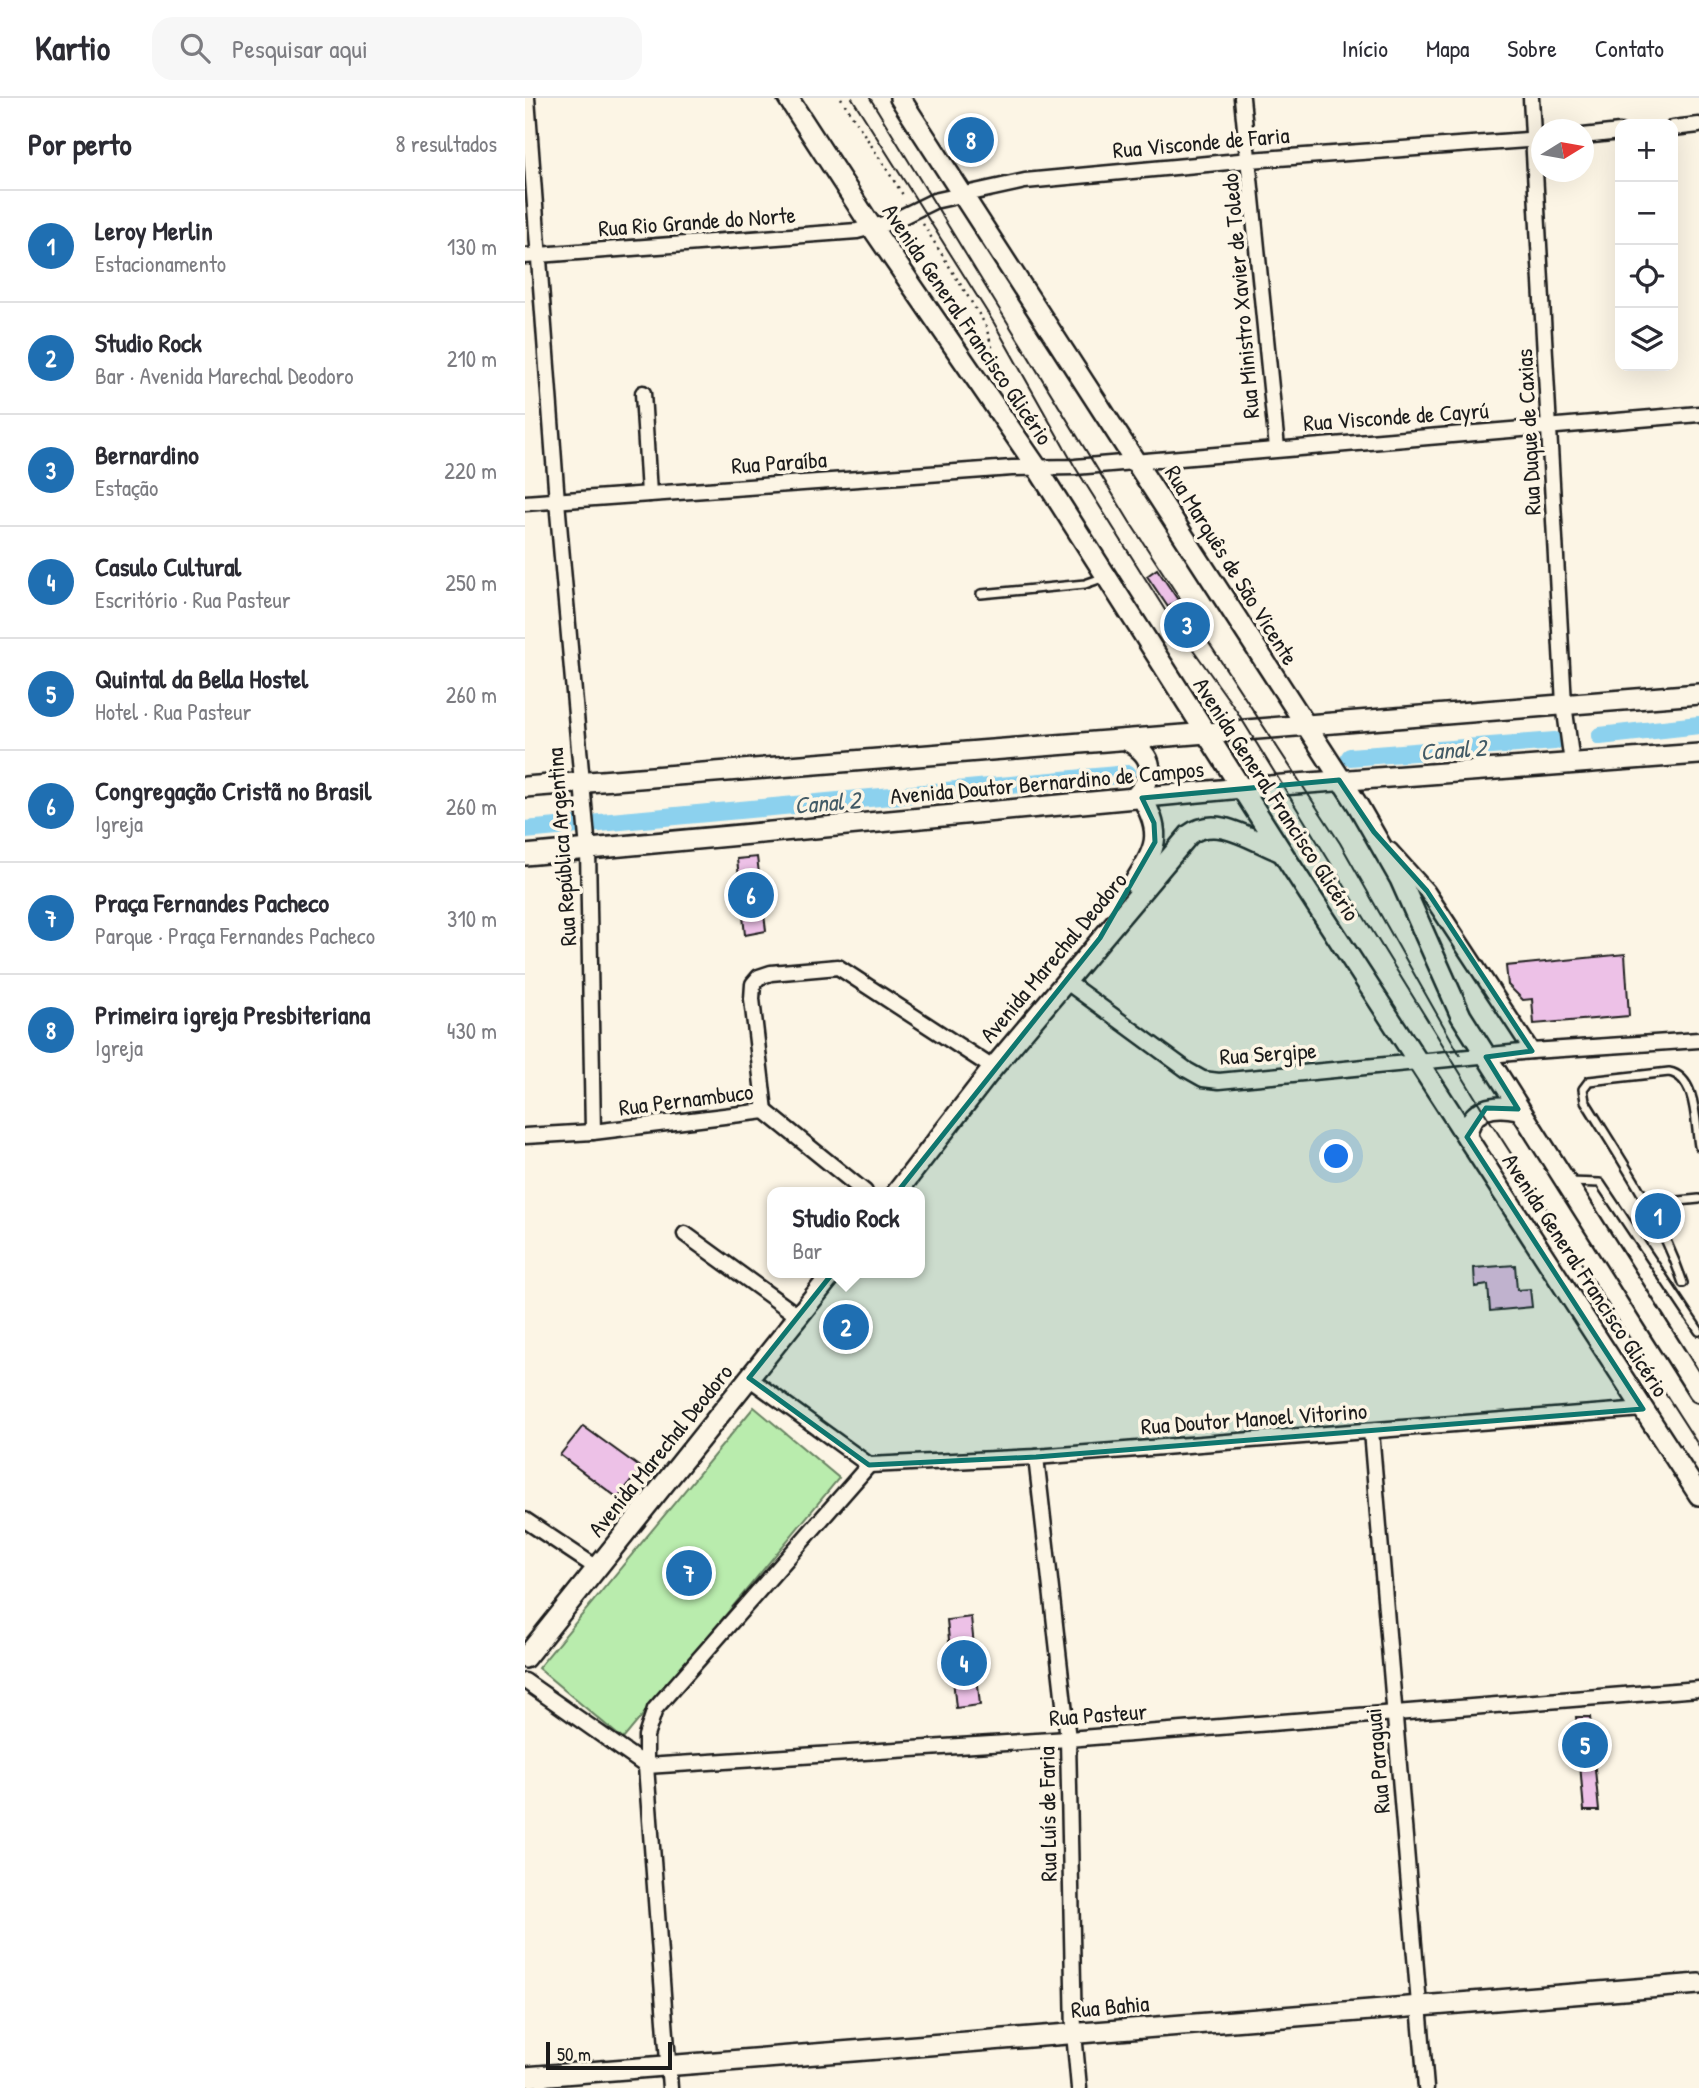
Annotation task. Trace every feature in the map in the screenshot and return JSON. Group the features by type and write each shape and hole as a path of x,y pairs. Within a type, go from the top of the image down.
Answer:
{"main road":[{"name":"Avenida General Francisco Glicério","path":"788,98 873,229 1036,466 1205,733 1699,1495"},
{"name":"Rua Marquês de São Vicente","path":"900,98 961,196 1138,461 1374,832"},
{"name":"Avenida Doutor Bernardino de Campos","path":"525,788 581,792 1205,733 1699,694"},
{"path":"1100,938 1149,859 1156,842 1154,823 1138,798 1146,785 1149,760 1144,752 1126,740"},
{"name":"Avenida Doutor Bernardino de Campos","path":"525,855 587,841 1339,780 1699,754"},
{"name":"Avenida Marechal Deodoro","path":"901,1187 993,1068 1067,982 1100,938 1194,831 1221,827 1282,852"},
{"name":"Avenida General Francisco Glicério","path":"1374,832 1400,879 1452,1000 1518,1109 1699,1392"},
{"path":"1467,1137 1472,1120 1483,1110 1500,1105 1518,1109"},
{"name":"Avenida Marechal Deodoro","path":"525,1658 829,1278"},
{"name":"Rua Bahia","path":"525,2077 1699,1984"}],"street":[{"name":"Rua República Argentina","path":"527,98 541,255 557,500 587,841 593,1132"},
{"name":"Rua Ministro Xavier de Toledo","path":"1242,98 1277,448"},
{"name":"Rua Duque de Caxias","path":"1531,98 1534,119"},
{"path":"1678,127 1699,125"},
{"path":"1594,135 1615,133"},
{"name":"Rua Visconde de Faria","path":"873,229 927,204 1025,181 1250,160 1531,140"},
{"name":"Rua Duque de Caxias","path":"1540,182 1564,704 1572,763"},
{"name":"Rua Rio Grande do Norte","path":"525,256 873,229"},
{"path":"643,393 649,494"},
{"name":"Rua Visconde de Cayrú","path":"1036,466 1075,467 1699,414"},
{"name":"Rua Paraíba","path":"525,503 1036,466"},
{"name":"Rua Marquês de São Vicente","path":"1374,832 1427,891 1532,1051"},
{"path":"765,1111 752,999 753,984 759,977 771,972 838,967 993,1068"},
{"name":"Rua Sergipe","path":"1067,982 1187,1070 1211,1080 1419,1064 1532,1051 1699,1040"},
{"name":"Rua Pernambuco","path":"525,1136 593,1132 765,1111 859,1187"},
{"path":"685,1234 798,1316"},
{"path":"670,2088 646,1766 646,1735 655,1709 869,1465 749,1378"},
{"name":"Rua Doutor Manoel Vitorino","path":"869,1465 1036,1457 1643,1409"},
{"name":"Rua Paraguai","path":"1371,1431 1397,1714 1426,2088"},
{"name":"Rua Luís de Faria","path":"1036,1457 1068,1739 1074,2033 1079,2088"},
{"path":"525,1520 597,1567"},
{"path":"525,1682 646,1766"},
{"name":"Rua Pasteur","path":"646,1766 1068,1739 1699,1689"}],"lane":[{"path":"981,594 1085,584 1106,577"},
{"path":"1683,1283 1669,1242 1649,1204 1585,1101 1583,1089 1589,1081 1679,1073 1688,1082 1699,1146"},
{"path":"1565,1182 1600,1183 1699,1331"},
{"path":"1649,1204 1699,1199"}],"highlighted area":[{"path":"1339,780 1374,832 1427,891 1532,1051 1486,1057 1518,1109 1486,1108 1467,1137 1643,1409 1036,1457 869,1465 749,1378 1100,938 1155,842 1154,823 1142,798"}],"green space":[{"path":"754,1407 839,1478 623,1739 538,1668"}],"building":[{"path":"1157,569 1178,600 1168,607 1147,576"},
{"path":"757,857 766,931 745,935 737,859"},
{"path":"1625,954 1629,1016 1534,1024 1532,999 1523,1000 1508,985 1506,966"},
{"path":"1515,1265 1517,1290 1530,1289 1532,1307 1490,1311 1488,1285 1475,1287 1474,1268"},
{"path":"583,1426 641,1468 618,1498 560,1455"},
{"path":"971,1617 980,1705 956,1708 947,1620"},
{"path":"1576,1717 1590,1717 1599,1811 1584,1811"}],"waterway":[{"name":"Canal 2","path":"1600,736 1699,725"},
{"name":"Canal 2","path":"1350,757 1555,741"},
{"name":"Canal 2","path":"525,830 1128,774"}],"tram line":[{"path":"852,98 994,323 1075,467 1165,610 1236,710 1483,1110 1699,1446"},
{"path":"870,98 1131,524 1340,843 1460,1055"}],"place":[{"name":"Primeira igreja Presbiteriana","path":"971,140"},
{"name":"Bernardino","path":"1187,625"},
{"name":"Congregação Cristã no Brasil","path":"751,895"},
{"name":"Leroy Merlin","path":"1658,1216"},
{"name":"Studio Rock","path":"846,1327"},
{"name":"Praça Fernandes Pacheco","path":"689,1573"},
{"name":"Casulo Cultural","path":"964,1663"},
{"name":"Quintal da Bella Hostel","path":"1585,1745"}]}
